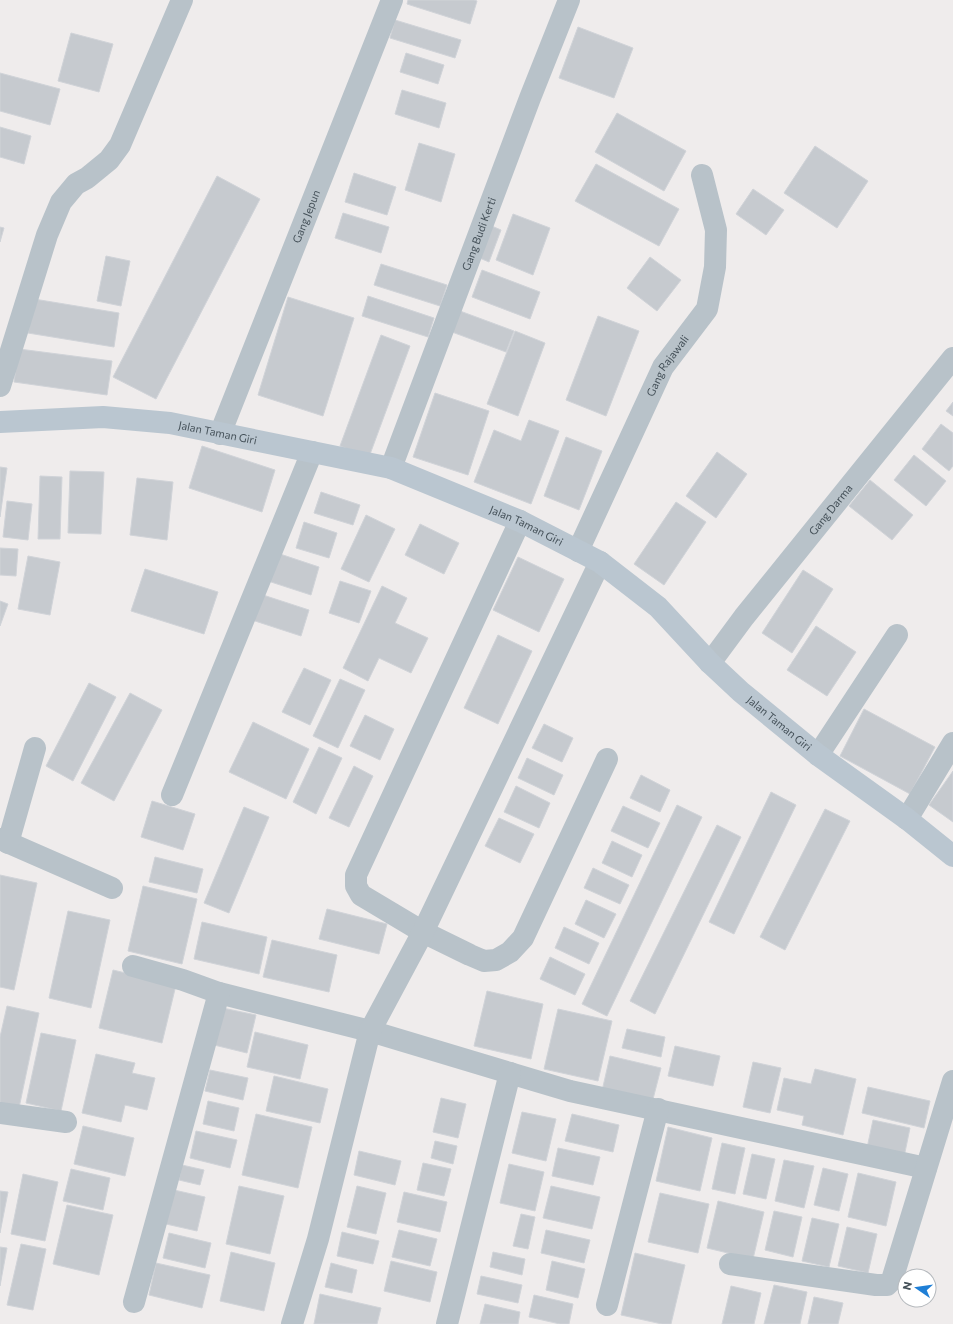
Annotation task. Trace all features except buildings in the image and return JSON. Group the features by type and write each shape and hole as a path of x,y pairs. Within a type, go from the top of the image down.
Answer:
{"street":[{"path":"0,386 47,235 61,202 76,184 87,178 109,160 120,145 182,0"},
{"name":"Gang Jepun","path":"220,434 392,0"},
{"name":"Gang Budi Kerti","path":"391,468 530,98 570,0"},
{"name":"Gang Rajawali","path":"578,551 663,367 707,309 715,267 716,230 702,175"},
{"name":"Gang Darma","path":"710,663 744,617 953,358"},
{"name":"Jalan Taman Giri","path":"0,422 103,417 170,423 391,468 520,521 600,562 658,607 710,663 741,692 818,755 907,819 953,856"},
{"path":"172,795 312,452"},
{"path":"520,521 356,874 356,886 360,895 423,932 470,955 484,961 496,960 510,952 523,938 607,759"},
{"path":"292,1324 318,1239 370,1031 423,932 600,562"},
{"path":"818,755 897,635"},
{"path":"907,819 953,743"},
{"path":"35,748 4,841 112,888"},
{"path":"133,966 183,980 219,993 370,1031 570,1091 926,1168"},
{"path":"134,1302 219,993"},
{"path":"447,1324 510,1073"},
{"path":"730,1264 876,1285 887,1284 892,1280 953,1081"},
{"path":"607,1305 658,1109"},
{"path":"0,1113 66,1122"}]}
